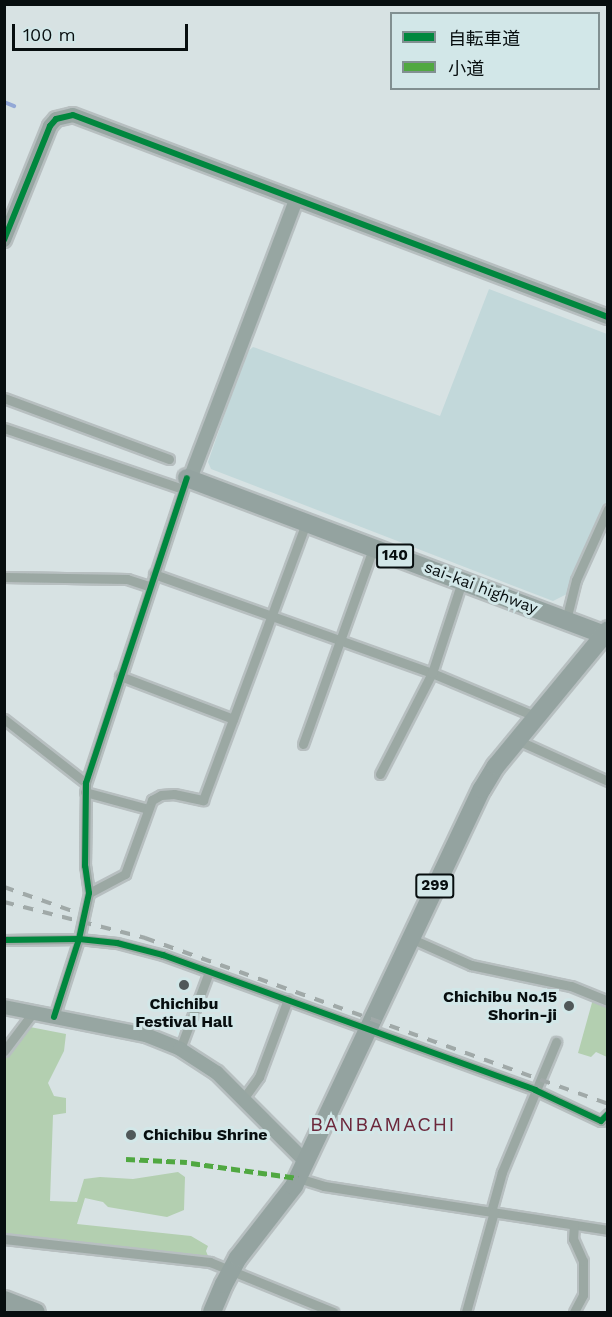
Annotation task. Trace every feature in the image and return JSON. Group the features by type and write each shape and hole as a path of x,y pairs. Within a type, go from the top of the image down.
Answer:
{"highway":[{"name":"sai-kai highway","path":"186,482 306,522 606,633"},
{"name":"299","path":"212,1312 230,1272 302,1170 482,789 517,740 606,633"},
{"path":"4,1300 32,1312"}],"street":[{"path":"4,240 50,126 56,119 65,115 73,115 608,317"},
{"path":"54,1017 78,939 88,893 85,866 85,787 149,586 186,482 297,200"},
{"path":"4,398 170,459"},
{"path":"4,428 186,482"},
{"path":"566,620 576,580 608,509"},
{"path":"88,893 125,874 152,800 161,795 174,794 203,800 306,522"},
{"path":"303,744 373,548"},
{"path":"154,574 432,673 537,717"},
{"path":"4,577 128,579 149,586"},
{"path":"380,774 432,673 462,581"},
{"path":"120,676 233,719"},
{"path":"4,719 85,787 148,809"},
{"path":"517,740 608,781"},
{"path":"410,938 471,965 571,986 608,1001"},
{"path":"4,940 78,939 117,943 163,955 535,1090 601,1121 608,1114"},
{"path":"180,1049 209,972"},
{"path":"243,1099 259,1077 288,999"},
{"path":"4,1007 146,1035 180,1049 217,1073 243,1099 302,1170 324,1186 608,1230"},
{"path":"4,1052 32,1014"},
{"path":"466,1312 502,1172 556,1042"},
{"path":"574,1225 573,1239 582,1261 583,1294 574,1312"},
{"path":"4,1239 200,1260 333,1312"}],"shaded area":[{"path":"489,289 607,334 607,502 567,594 553,601 211,469 208,462 246,353 253,347 440,416"}],"green space":[{"path":"593,999 607,1006 607,1057 596,1052 591,1057 578,1053"},
{"path":"30,1027 66,1034 64,1051 48,1083 54,1096 66,1098 66,1113 53,1115 50,1201 77,1202 84,1179 100,1177 133,1179 178,1172 185,1177 184,1210 167,1217 108,1207 103,1202 85,1198 77,1224 191,1236 208,1246 206,1251 208,1256 5,1234 5,1059"}],"waterway":[{"path":"4,102 14,106"}],"railway":[{"path":"4,887 78,913"},
{"path":"4,902 145,938 608,1104"}],"marked path":[{"path":"126,1159 187,1162"},
{"path":"191,1163 298,1178"}],"cycle path":[{"path":"4,240 50,126 56,119 73,115 608,317"},
{"path":"54,1017 79,939 89,893 85,866 86,783 187,478"},
{"path":"4,940 79,939 117,943 163,955 535,1090 601,1121 608,1114"}],"place":[{"name":"Chichibu Festival Hall","path":"184,985"},
{"name":"Chichibu No.15 Shorin-ji","path":"569,1006"},
{"name":"Chichibu Shrine","path":"131,1135"}],"district":[{"name":"BANBAMACHI","path":"383,1124"}]}
